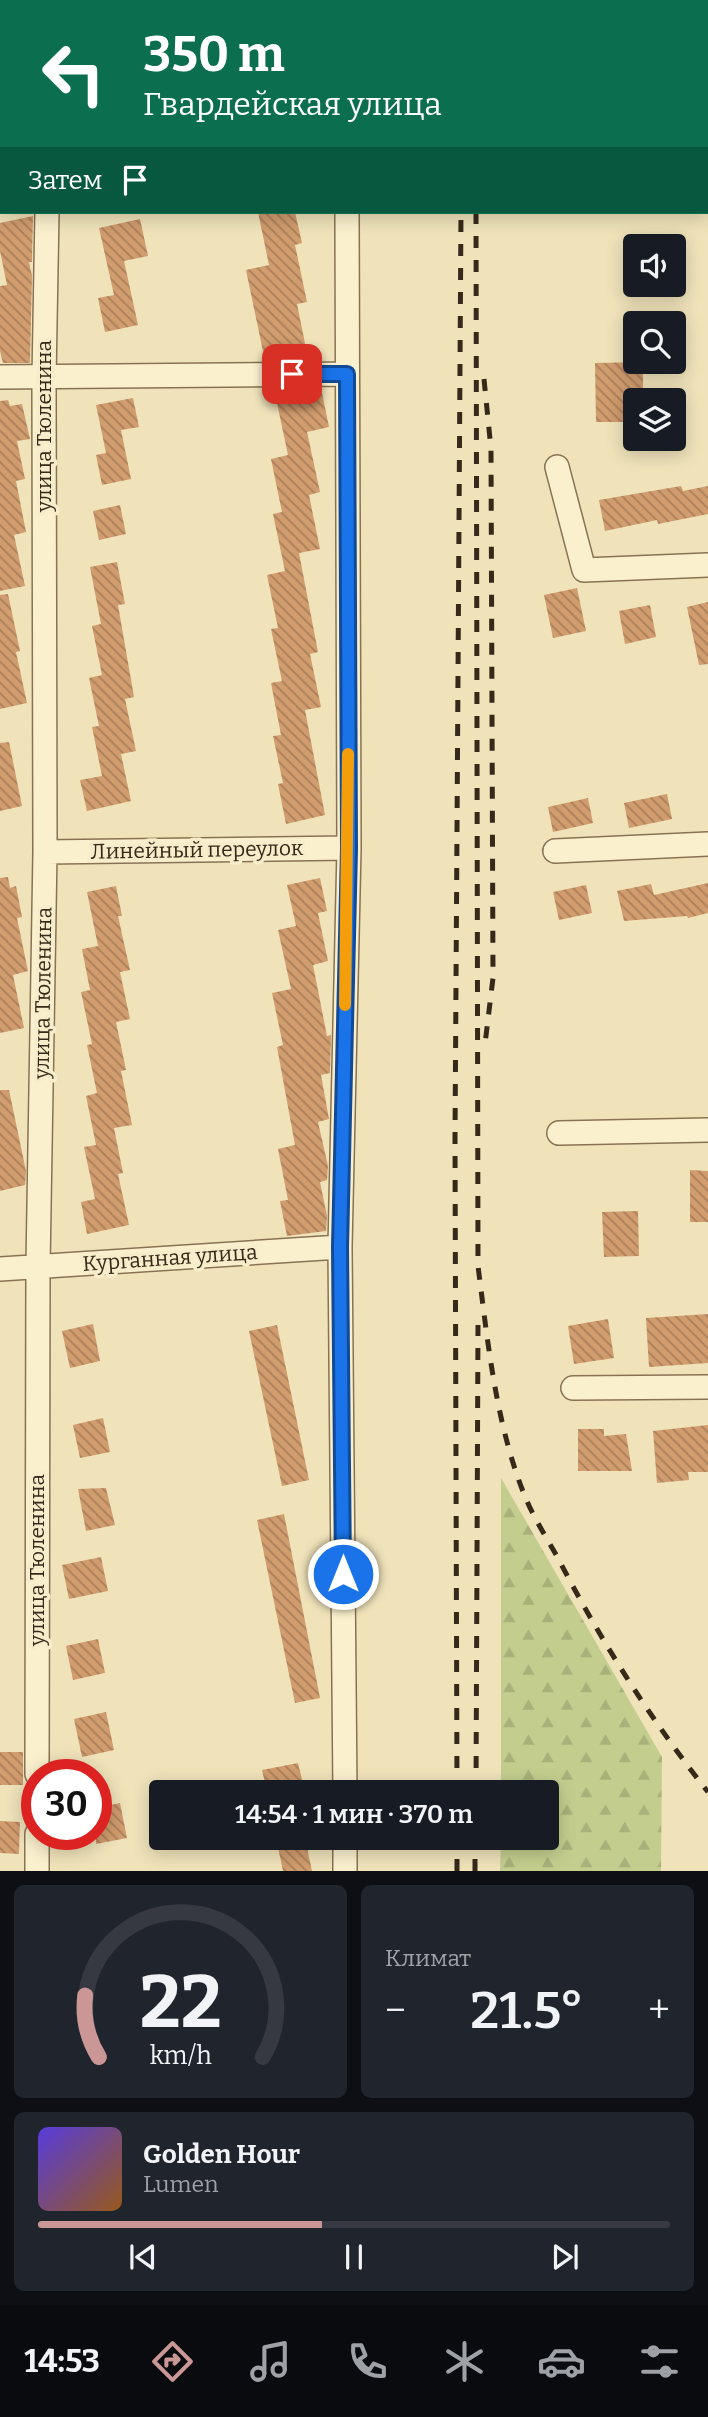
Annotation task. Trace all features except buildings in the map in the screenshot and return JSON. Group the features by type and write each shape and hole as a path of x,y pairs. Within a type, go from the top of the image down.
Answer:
{"street":[{"name":"улица Тюленина","path":"37,1759 38,1266 45,852 44,378 47,214"},
{"path":"345,1780 340,1247 349,848 347,214"},
{"path":"0,377 347,374"},
{"path":"557,467 584,570 708,565"},
{"path":"555,851 708,844"},
{"name":"Линейный переулок","path":"45,852 349,848"},
{"path":"559,1133 708,1130"},
{"name":"Курганная улица","path":"0,1269 340,1247"},
{"path":"573,1388 708,1387"},
{"path":"37,1850 37,1871"},
{"path":"345,1850 345,1871"}],"green space":[{"path":"501,1478 662,1757 661,1871 500,1871 501,1850 559,1850 559,1780 501,1780"}],"railway":[{"path":"457,1780 455,1138 461,214"},
{"path":"476,214 478,1266 490,1355 507,1443 533,1515 628,1679 708,1792"},
{"path":"484,379 491,449 493,978 485,1044"},
{"path":"476,1780 478,1325"},
{"path":"457,1850 457,1871"},
{"path":"475,1850 475,1871"}],"slow traffic":[{"path":"345,1005 349,848 348,754"}],"route":[{"path":"292,374 347,374 349,848 340,1247 343,1574"}]}
